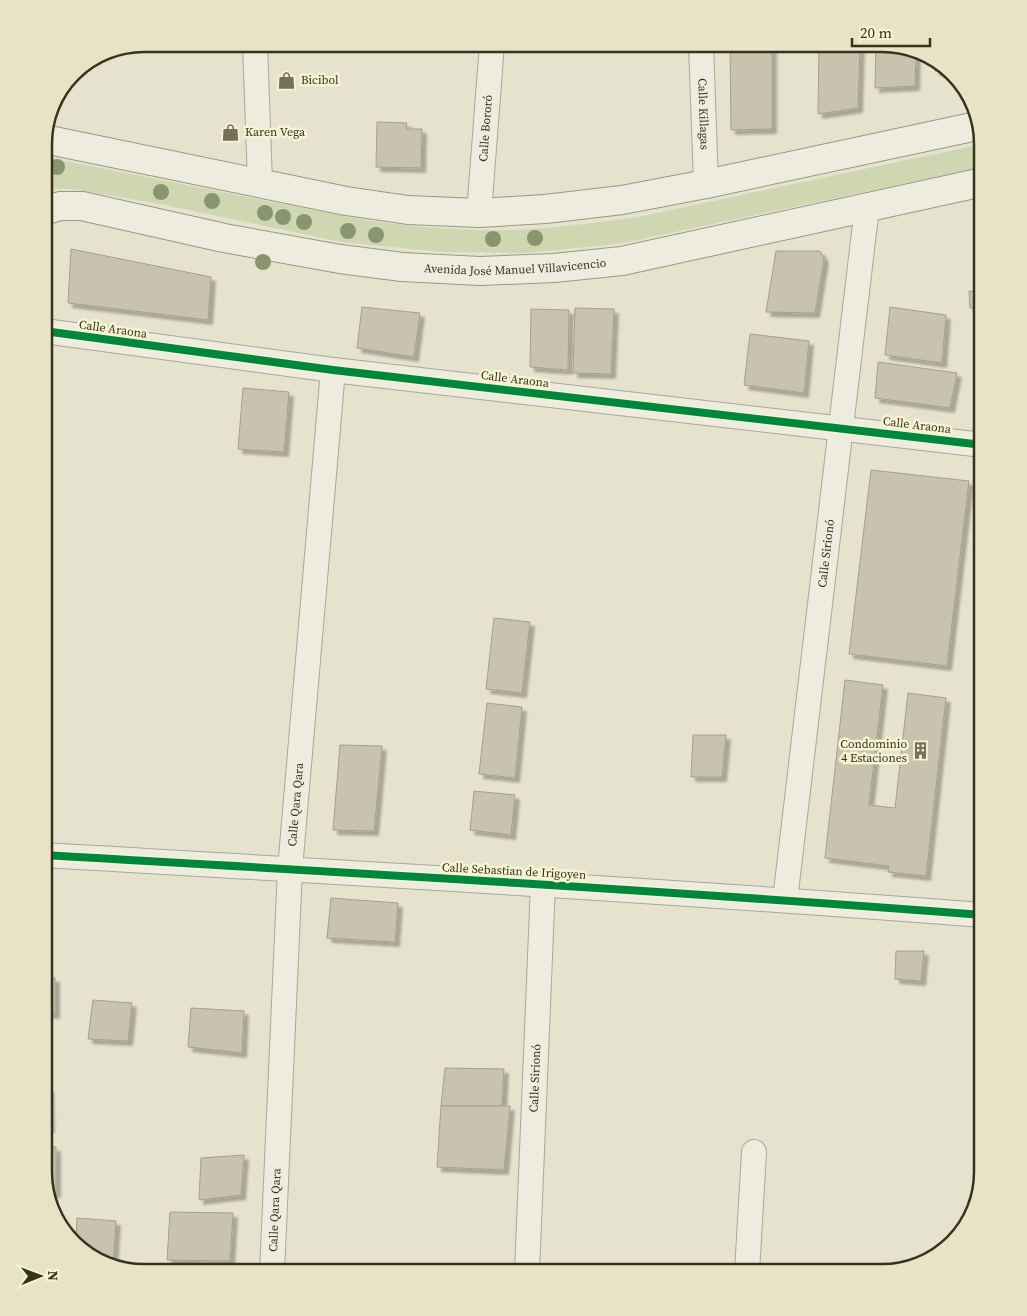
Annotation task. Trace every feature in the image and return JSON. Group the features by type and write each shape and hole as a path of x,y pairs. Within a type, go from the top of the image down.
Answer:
{"main road":[{"path":"53,141 346,202 408,210 480,213 545,209 622,200 973,127"},
{"name":"Avenida José Manuel Villavicencio","path":"53,208 60,206 82,206 224,238 340,259 402,267 480,270 554,268 622,261 974,184"}],"street":[{"path":"255,52 260,183"},
{"name":"Calle Bororó","path":"480,213 491,52"},
{"name":"Calle Killagas","path":"701,53 706,184"},
{"name":"Calle Sirionó","path":"785,900 867,207"},
{"name":"Calle Araona","path":"53,332 333,370 974,443"},
{"name":"Calle Qara Qara","path":"272,1264 290,869 333,370"},
{"name":"Calle Sebastian de Irigoyen","path":"52,855 543,884 974,914"},
{"name":"Calle Sirionó","path":"527,1264 543,884"},
{"path":"747,1264 754,1152"}],"green space":[{"path":"974,146 974,169 618,244 525,253 442,252 342,242 160,204 72,189 53,190 53,159 353,218 416,226 447,229 518,230 638,217"}],"building":[{"path":"730,53 772,53 772,129 731,130"},
{"path":"819,53 860,53 858,108 818,114"},
{"path":"876,53 894,53 916,59 915,86 875,88"},
{"path":"377,122 407,123 406,129 422,129 421,168 376,167"},
{"path":"71,249 211,277 208,320 68,303"},
{"path":"776,251 820,251 824,259 815,313 766,312"},
{"path":"969,291 974,291 974,308 970,308"},
{"path":"362,307 420,313 414,357 357,348"},
{"path":"890,307 946,315 942,363 885,355"},
{"path":"575,308 614,309 611,374 573,373"},
{"path":"531,309 569,310 568,370 530,367"},
{"path":"750,334 809,341 804,393 744,385"},
{"path":"878,362 957,373 950,408 875,398"},
{"path":"243,388 289,392 284,452 238,449"},
{"path":"871,470 969,481 947,666 849,654"},
{"path":"494,618 530,622 522,693 486,689"},
{"name":"Condominio 4 Estaciones","path":"845,680 883,685 869,805 895,808 908,693 946,698 926,876 888,872 889,866 825,858"},
{"path":"487,703 522,707 515,778 479,774"},
{"path":"693,735 726,735 722,777 691,777"},
{"path":"340,745 382,746 374,831 333,830"},
{"path":"474,791 515,795 511,835 470,830"},
{"path":"331,898 398,903 395,942 327,938"},
{"path":"896,951 924,951 921,981 895,979"},
{"path":"52,978 55,978 55,1014 52,1014"},
{"path":"93,1000 132,1003 128,1041 88,1039"},
{"path":"191,1008 244,1011 242,1053 188,1047"},
{"path":"445,1068 504,1069 502,1106 441,1106"},
{"path":"441,1106 510,1106 504,1170 437,1167"},
{"path":"52,1147 56,1147 56,1193 53,1183"},
{"path":"244,1155 241,1195 199,1200 201,1158"},
{"path":"170,1212 233,1213 230,1261 167,1260"},
{"path":"77,1218 116,1221 113,1257 93,1248 76,1233"}],"cycle path":[{"path":"53,332 333,370 974,444"},
{"path":"52,855 631,890 974,914"}],"place":[{"name":"Bicibol","path":"287,80"},
{"name":"Karen Vega","path":"231,132"},
{"name":"Condominio 4 Estaciones","path":"921,751"}]}
